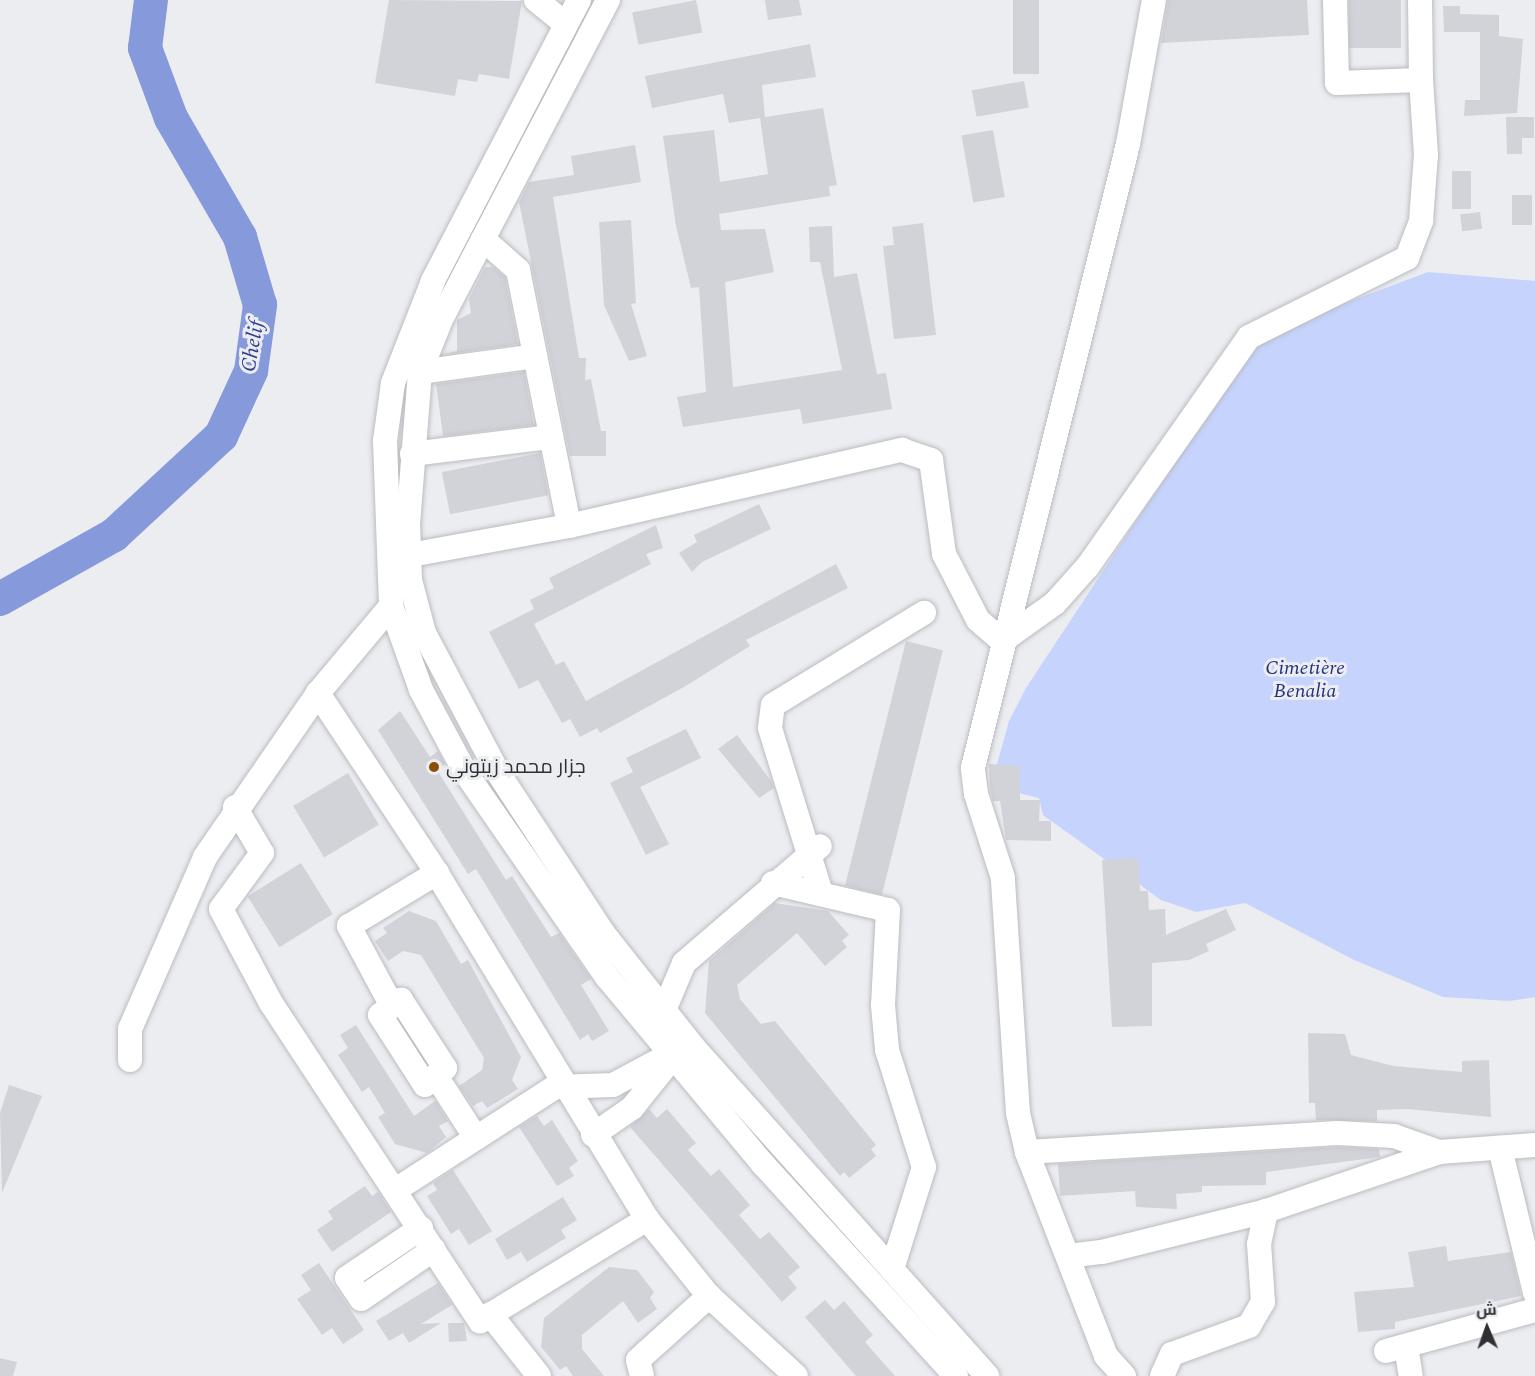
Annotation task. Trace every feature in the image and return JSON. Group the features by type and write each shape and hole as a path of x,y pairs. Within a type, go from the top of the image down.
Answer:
{"street":[{"path":"536,0 566,24"},
{"path":"579,0 433,281 393,383 385,441 385,560 391,606 421,690 465,772 608,977 682,1049 892,1269 987,1376"},
{"path":"608,0 483,239 420,372 412,454 410,555 424,633 450,690 603,933 664,1010 682,1049 956,1376"},
{"path":"1124,1376 1106,1356 1027,1152 1018,1113 1003,878 978,803 973,768 1002,641 1128,144 1154,0"},
{"path":"1335,0 1337,83 1421,80"},
{"path":"1002,641 1055,603 1088,566 1249,337 1407,258 1421,221 1425,166 1420,0"},
{"path":"483,239 518,270 569,526"},
{"path":"420,372 535,356"},
{"path":"412,454 551,437"},
{"path":"385,560 569,526 881,452 919,454 931,460 937,477 944,554 958,589 978,620 1002,641"},
{"path":"130,1060 130,1029 204,857 235,807 318,693 391,606"},
{"path":"820,893 815,850 770,728 772,705 924,613"},
{"path":"318,693 438,873 563,1087 646,1219 709,1296 796,1376"},
{"path":"235,807 262,853 221,909 271,1003 397,1189 480,1321 646,1219"},
{"path":"664,1010 684,963 773,883 815,850"},
{"path":"438,873 349,926 392,1006 380,1015 425,1085 436,1076 476,1138"},
{"path":"773,883 888,910 883,1005 887,1050 924,1167 892,1269"},
{"path":"397,1189 476,1138 563,1087 613,1085 682,1049"},
{"path":"593,1135 632,1108 682,1049"},
{"path":"1027,1152 1337,1133 1394,1137 1439,1152"},
{"path":"1068,1256 1266,1211 1439,1152 1535,1145"},
{"path":"1500,1148 1535,1293"},
{"path":"1162,1376 1172,1354 1249,1326 1263,1302 1259,1244 1266,1211"},
{"path":"421,1228 347,1278 361,1299 434,1249"},
{"path":"642,1376 638,1360 709,1296"},
{"path":"1411,1376 1396,1348 1535,1310"},
{"path":"490,1314 539,1376"}],"green space":[{"name":"Cimetière Benalia","path":"1428,272 1535,281 1535,997 1509,1001 1443,997 1354,960 1245,903 1196,912 1161,900 1043,815 1039,798 991,786 1009,721 1026,688 1258,336"}],"building":[{"path":"389,0 522,1 509,79 479,74 477,82 458,79 455,96 375,83"},
{"path":"696,0 702,32 638,45 632,12"},
{"path":"765,0 799,0 802,15 768,20"},
{"path":"1013,0 1039,0 1039,74 1013,74"},
{"path":"1168,0 1307,0 1309,35 1161,43"},
{"path":"1349,0 1401,0 1401,48 1349,48"},
{"path":"1443,6 1460,6 1460,14 1499,15 1499,36 1523,39 1517,113 1464,116 1465,100 1480,100 1480,32 1444,32"},
{"path":"810,44 816,77 762,85 765,117 823,108 837,185 829,186 830,196 719,214 721,230 765,229 774,272 725,282 733,387 842,370 820,262 810,262 809,227 832,226 834,277 857,273 877,374 886,373 892,409 803,424 800,409 683,427 677,397 706,392 699,287 691,288 676,226 663,136 714,130 720,182 768,174 760,118 729,123 723,94 652,108 645,76"},
{"path":"1024,81 1029,108 976,117 972,90"},
{"path":"1506,117 1534,117 1534,138 1522,138 1522,154 1507,154"},
{"path":"993,130 1005,197 973,203 961,136"},
{"path":"635,145 641,182 553,197 579,358 586,358 585,380 591,379 601,431 606,431 606,456 570,456 519,202 529,182 574,175 571,156"},
{"path":"1452,171 1471,171 1471,209 1452,209"},
{"path":"1512,195 1532,195 1532,225 1512,225"},
{"path":"1480,212 1482,229 1462,231 1460,214"},
{"path":"631,220 636,303 631,304 647,356 629,361 604,305 599,222"},
{"path":"923,223 936,335 894,339 883,246 894,245 892,227"},
{"path":"485,267 493,267 505,277 518,344 442,355 457,351 457,320 471,313 469,299"},
{"path":"524,372 534,425 436,437 443,436 436,384"},
{"path":"540,453 548,495 450,514 442,472"},
{"path":"759,504 771,529 702,562 692,572 679,553 697,542 694,535"},
{"path":"656,525 663,548 646,554 651,564 534,624 556,665 564,661 586,701 836,564 848,588 746,640 750,646 684,687 600,733 597,728 580,737 570,719 562,723 538,680 519,689 489,632 534,609 530,600 554,588 549,578"},
{"path":"906,641 943,650 882,895 845,886"},
{"path":"400,711 430,757 438,751 445,764 437,770 506,880 512,876 551,937 559,933 591,979 581,985 609,1031 592,1041 588,1034 580,1040 476,869 468,874 378,730"},
{"path":"686,729 701,758 640,787 669,844 646,855 610,783 633,772 626,758"},
{"path":"737,735 774,788 759,798 718,749"},
{"path":"989,764 1020,766 1020,800 1040,800 1039,821 1051,821 1051,841 1006,840 1000,801 993,801 990,788"},
{"path":"348,773 379,824 324,857 293,806"},
{"path":"1138,858 1140,891 1148,891 1149,910 1165,909 1166,935 1226,909 1236,930 1206,944 1209,951 1189,960 1152,963 1152,1026 1112,1027 1102,860"},
{"path":"301,863 333,914 279,947 248,896"},
{"path":"775,903 828,911 849,935 842,941 847,947 825,966 797,933 737,985 740,999 761,1024 775,1021 876,1145 871,1149 876,1156 849,1178 844,1172 840,1176 705,1013 709,961"},
{"path":"409,911 436,921 461,964 468,960 521,1057 512,1080 518,1089 487,1108 482,1101 473,1106 459,1086 482,1070 484,1058 421,955 403,951 388,961 375,941 387,933 383,928"},
{"path":"356,1025 414,1116 435,1101 448,1121 439,1126 446,1137 427,1153 395,1144 378,1117 385,1113 369,1087 362,1092 338,1055 348,1048 340,1035"},
{"path":"1308,1033 1345,1034 1351,1055 1393,1066 1462,1072 1462,1061 1489,1060 1491,1117 1407,1109 1377,1110 1377,1121 1316,1120 1315,1103 1309,1103"},
{"path":"9,1085 42,1096 2,1193 0,1113"},
{"path":"649,1109 657,1118 667,1109 696,1143 688,1150 711,1176 719,1169 750,1205 739,1215 760,1239 769,1232 800,1267 788,1277 797,1288 782,1302 630,1127"},
{"path":"537,1116 544,1126 552,1120 578,1161 569,1168 574,1176 557,1186 519,1127"},
{"path":"1337,1147 1379,1149 1380,1157 1266,1172 1266,1185 1202,1186 1202,1192 1176,1194 1177,1209 1136,1207 1135,1191 1060,1196 1058,1164"},
{"path":"453,1170 492,1231 469,1245 459,1229 451,1234 427,1196 437,1190 433,1183"},
{"path":"365,1186 372,1196 378,1192 391,1212 332,1252 317,1230 333,1219 328,1211"},
{"path":"563,1197 577,1220 561,1230 566,1238 527,1262 521,1252 507,1260 495,1239"},
{"path":"1446,1246 1448,1261 1511,1252 1521,1296 1395,1322 1395,1329 1358,1332 1354,1292 1414,1287 1408,1252"},
{"path":"319,1263 364,1330 343,1344 332,1328 322,1335 297,1299 311,1290 301,1275"},
{"path":"609,1267 637,1270 654,1292 650,1298 657,1309 638,1323 623,1301 582,1335 582,1349 604,1376 573,1376 566,1366 560,1370 541,1347 544,1318"},
{"path":"438,1283 452,1305 421,1324 441,1323 409,1343 403,1333 389,1341 376,1321"},
{"path":"825,1300 834,1310 844,1301 873,1335 865,1342 895,1376 856,1376 805,1317"},
{"path":"448,1323 464,1323 467,1341 449,1342"},
{"path":"0,1358 17,1362 13,1376 0,1376"}],"waterway":[{"name":"Chelif","path":"0,599 114,535 221,436 251,371 260,305 240,237 171,118 145,48 151,0"}],"place":[{"name":"جزار محمد زيتوني","path":"434,767"}]}
